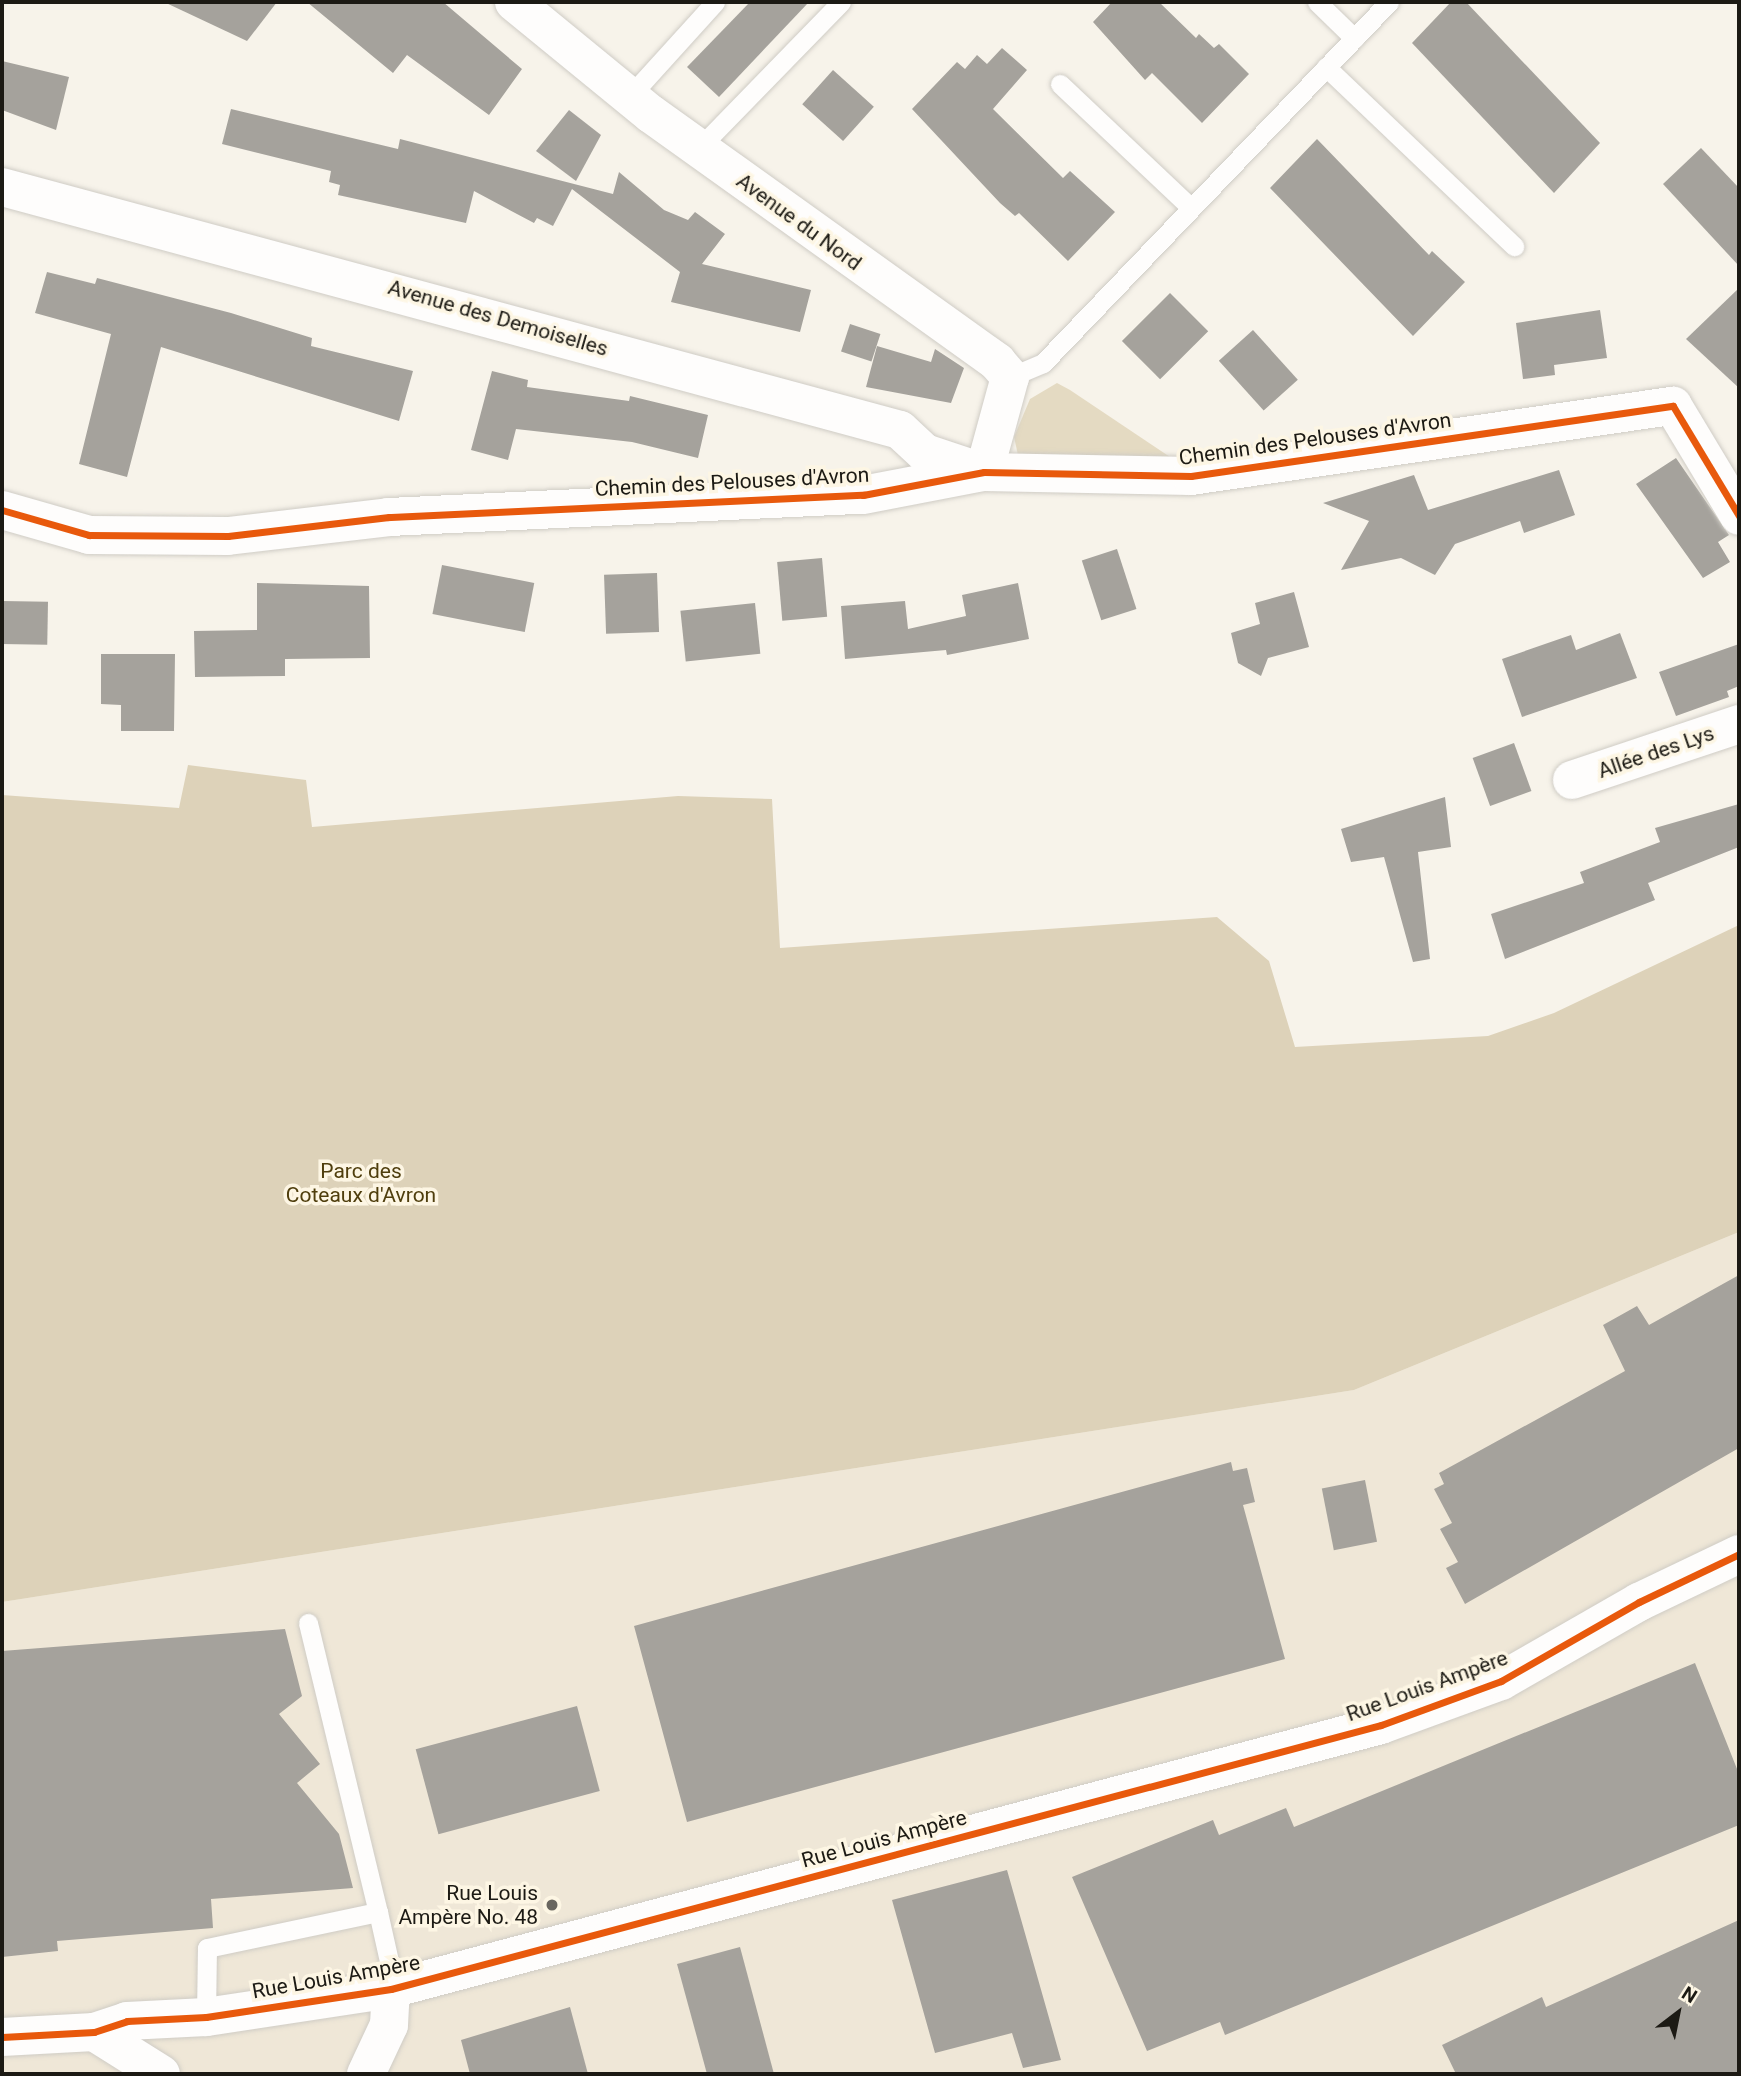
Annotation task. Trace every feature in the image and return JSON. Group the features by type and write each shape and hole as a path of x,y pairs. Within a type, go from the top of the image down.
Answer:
{"street":[{"name":"Avenue du Nord","path":"514,2 629,97 1010,377"},
{"name":"Avenue des Demoiselles","path":"2,187 900,430 925,453 984,472"},
{"path":"984,472 1010,377"},
{"name":"Chemin des Pelouses d'Avron","path":"2,510 89,535 228,536 389,517 863,495 984,472 1191,476 1673,406 1739,516"},
{"name":"Allée des Lys","path":"1573,780 1739,724"},
{"name":"Rue Louis Ampère","path":"2,2037 94,2032 127,2021 206,2017 393,1989 1381,1725 1501,1681 1639,1602 1739,1554"},
{"path":"366,2074 389,2025 393,1989"},
{"path":"94,2032 161,2074"}],"lane":[{"path":"629,97 715,2"},
{"path":"698,149 841,2"},
{"path":"1317,2 1354,38"},
{"path":"1010,377 1043,363 1389,2"},
{"path":"1326,67 1514,246"},
{"path":"1060,84 1191,208"},
{"path":"308,1623 378,1912 393,1989"},
{"path":"206,2017 207,1948 378,1912"}],"shaded area":[{"path":"1057,383 1179,463 1018,455 1014,437 1030,399"},
{"path":"1739,1232 1739,2074 2,2074 2,1602 1354,1390"}],"green space":[{"name":"Parc des Coteaux d'Avron","path":"188,765 306,780 312,827 678,796 772,799 780,948 1217,917 1269,961 1295,1047 1488,1036 1554,1013 1739,925 1739,1232 1354,1390 2,1602 2,795 179,808"}],"building":[{"path":"164,2 277,2 247,41"},
{"path":"307,2 443,2 522,69 489,115 407,55 393,73"},
{"path":"750,2 809,2 719,97 687,67"},
{"path":"1112,2 1159,2 1196,38 1199,34 1214,48 1219,44 1249,74 1202,123 1152,73 1145,80 1093,22"},
{"path":"1451,2 1466,2 1600,143 1554,193 1412,43"},
{"path":"1002,48 1027,70 993,109 1063,178 1070,171 1115,212 1068,261 1019,213 1015,216 1000,203 912,109 957,62 965,69 977,55 987,64"},
{"path":"2,61 69,77 56,130 2,110"},
{"path":"833,70 874,107 843,141 802,104"},
{"path":"231,109 398,149 400,139 613,194 619,172 664,210 688,220 695,212 725,234 702,264 811,290 800,332 671,302 680,272 572,189 553,226 537,218 534,223 474,191 466,223 338,195 340,185 329,182 331,171 222,144"},
{"path":"569,110 601,135 576,181 536,151"},
{"path":"1317,139 1429,255 1432,251 1465,282 1413,336 1270,188"},
{"path":"1701,148 1739,188 1739,266 1663,184"},
{"path":"47,272 95,284 97,278 231,313 312,338 311,346 413,371 399,421 161,347 127,477 79,464 111,334 35,313"},
{"path":"1739,288 1739,388 1686,339"},
{"path":"1170,293 1208,331 1160,379 1122,341"},
{"path":"1600,310 1607,358 1554,365 1555,375 1523,379 1516,323"},
{"path":"850,324 880,334 871,361 841,352"},
{"path":"1253,330 1298,380 1264,411 1219,361"},
{"path":"877,346 931,362 935,349 964,368 951,403 866,387"},
{"path":"492,371 528,380 527,387 629,401 630,396 708,415 698,458 632,442 516,429 508,460 471,450"},
{"path":"1676,458 1729,535 1718,542 1730,562 1703,578 1636,484"},
{"path":"1559,470 1575,515 1524,533 1520,521 1455,544 1435,575 1401,558 1341,570 1369,521 1323,503 1414,475 1428,510"},
{"path":"1117,549 1136,609 1101,620 1082,560"},
{"path":"822,558 827,617 782,621 777,562"},
{"path":"442,565 534,583 525,632 432,614"},
{"path":"657,573 659,632 606,634 604,575"},
{"path":"257,583 369,586 370,658 285,659 285,676 195,677 194,631 257,630"},
{"path":"1018,583 1029,639 947,655 946,650 845,659 841,606 905,601 908,629 966,616 962,595"},
{"path":"1294,592 1309,647 1268,658 1261,676 1238,663 1231,633 1260,624 1255,603"},
{"path":"2,601 48,602 47,645 2,644"},
{"path":"755,603 760,654 686,662 680,611"},
{"path":"1620,633 1637,678 1522,717 1502,659 1571,635 1576,650"},
{"path":"1739,644 1739,686 1727,691 1729,697 1676,716 1659,672"},
{"path":"101,654 175,654 174,731 121,731 121,705 101,704"},
{"path":"1514,743 1531,791 1490,806 1473,758"},
{"path":"1445,797 1451,847 1418,852 1430,959 1413,962 1384,857 1351,862 1341,829"},
{"path":"1739,804 1739,847 1648,883 1655,900 1505,959 1491,914 1584,883 1580,872 1660,842 1655,828"},
{"path":"1739,1275 1739,1448 1465,1604 1446,1568 1458,1562 1440,1529 1452,1523 1434,1489 1444,1484 1439,1473 1625,1371 1603,1325 1637,1306 1649,1325"},
{"path":"1231,1462 1233,1471 1247,1468 1255,1502 1243,1505 1285,1659 687,1822 634,1626"},
{"path":"1365,1480 1377,1542 1334,1550 1322,1488"},
{"path":"285,1629 302,1696 279,1714 320,1764 297,1783 339,1834 353,1888 211,1899 213,1928 57,1941 58,1951 2,1957 2,1651"},
{"path":"1695,1663 1739,1774 1739,1825 1225,2035 1220,2022 1147,2051 1072,1877 1213,1820 1219,1835 1286,1808 1294,1827"},
{"path":"577,1706 600,1791 438,1834 416,1749"},
{"path":"1007,1870 1061,2060 1023,2068 1012,2033 935,2053 892,1900"},
{"path":"1739,1920 1739,2074 1456,2074 1442,2045 1542,1997 1546,2007"},
{"path":"740,1947 774,2074 707,2074 677,1964"},
{"path":"570,2007 588,2074 470,2074 461,2040"}],"cycle path":[{"path":"2,510 89,535 228,536 389,517 863,495 984,472 1191,476 1673,406 1739,516"},
{"path":"2,2037 94,2032 127,2021 206,2017 391,1989 1381,1725 1501,1681 1639,1602 1739,1554"}],"place":[{"name":"Rue Louis Ampère No. 48","path":"552,1905"}]}
